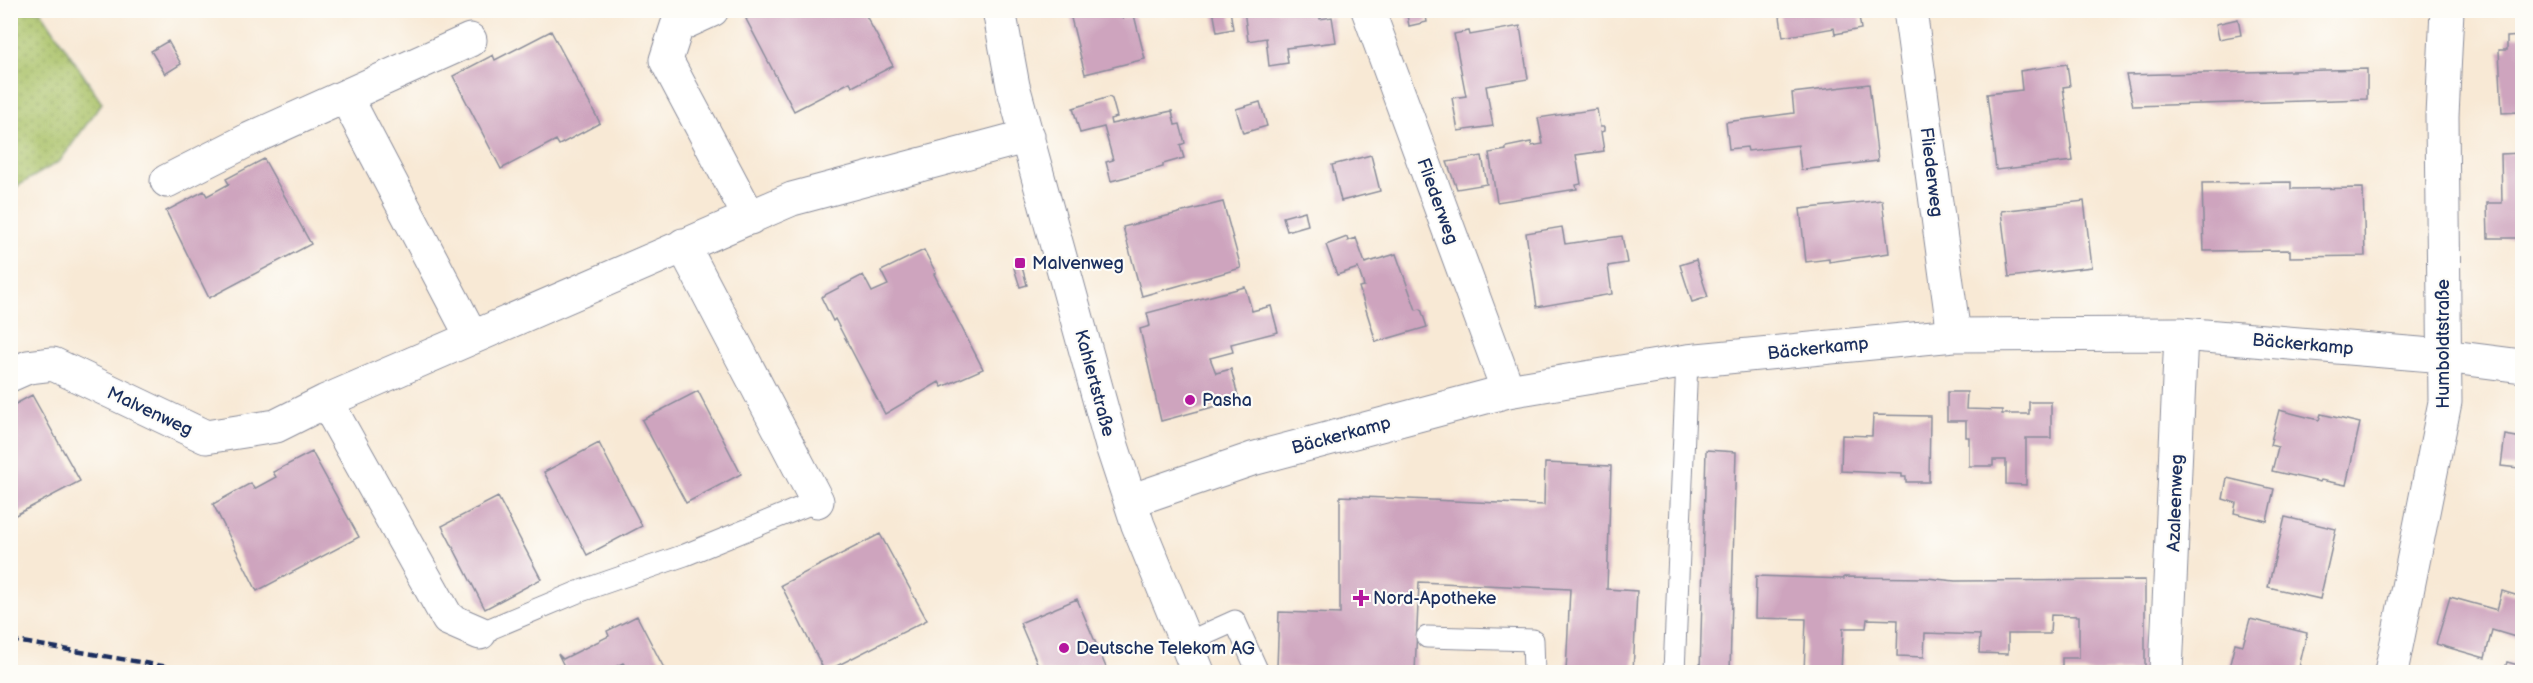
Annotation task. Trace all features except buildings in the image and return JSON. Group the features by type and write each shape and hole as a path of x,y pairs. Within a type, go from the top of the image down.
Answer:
{"street":[{"path":"712,10 677,26 666,60 750,218"},
{"name":"Kahlertstraße","path":"977,10 1014,86"},
{"name":"Kahlertstraße","path":"999,10 1014,86 1112,446 1130,501 1192,658"},
{"name":"Fliederweg","path":"1368,10 1508,391"},
{"name":"Fliederweg","path":"1910,10 1954,335"},
{"name":"Humboldtstraße","path":"2391,672 2445,402 2442,116 2447,10"},
{"path":"167,181 250,140 470,40"},
{"path":"346,97 472,337"},
{"name":"Malvenweg","path":"10,375 28,367 53,364 206,437 276,426 326,401 792,199 1028,136"},
{"path":"683,245 817,501"},
{"name":"Bäckerkamp","path":"1130,501 1252,459 1508,391 1687,361 1954,335 2181,334 2444,356 2523,366"},
{"name":"Azaleenweg","path":"2166,672 2181,334"},
{"path":"326,401 448,619 480,633"}],"lane":[{"path":"1674,672 1687,361"},
{"path":"480,633 578,592 685,555 817,501"},
{"path":"1192,658 1235,621 1258,672"},
{"path":"1427,638 1533,640 1534,672"}],"green space":[{"path":"10,11 41,11 102,103 60,161 11,190"}],"railway":[{"path":"10,640 198,672"}],"place":[{"name":"Malvenweg","path":"1020,263"},
{"name":"Pasha","path":"1190,400"},
{"name":"Nord-Apotheke","path":"1361,598"},
{"name":"Deutsche Telekom AG","path":"1064,648"}]}
